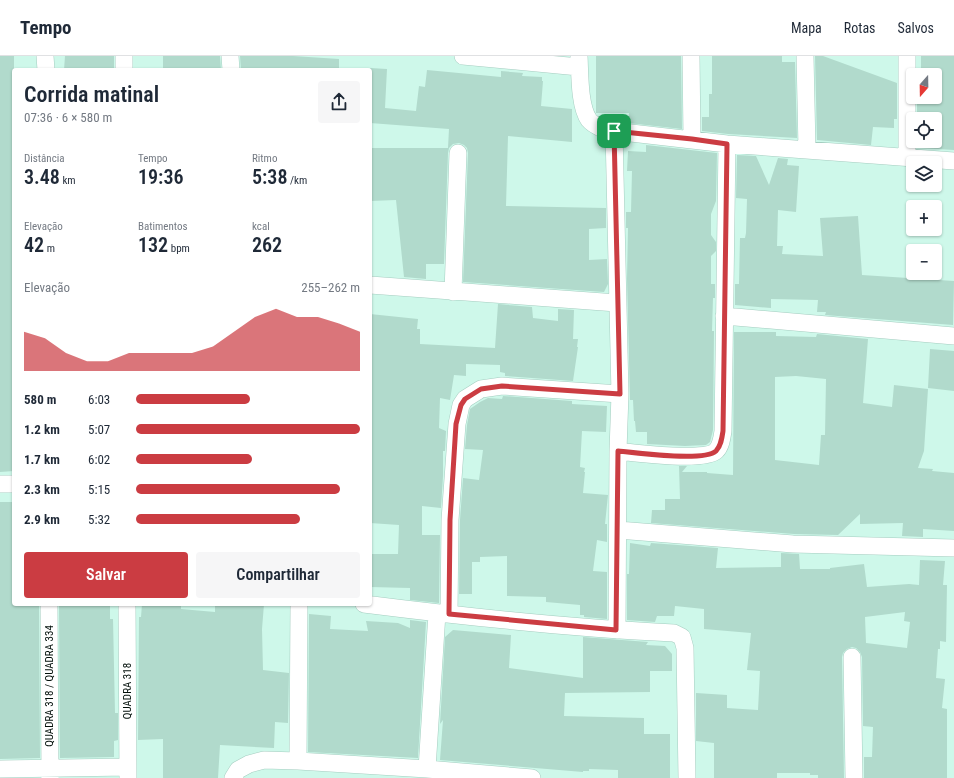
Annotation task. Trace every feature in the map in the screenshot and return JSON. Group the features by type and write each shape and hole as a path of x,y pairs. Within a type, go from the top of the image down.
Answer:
{"street":[{"path":"46,56 46,68"},
{"path":"124,56 124,68"},
{"path":"230,56 231,68"},
{"path":"463,56 579,62 582,104 589,120 596,126 605,130 727,144 906,157"},
{"path":"691,56 692,139"},
{"path":"805,56 807,149"},
{"path":"907,56 907,156"},
{"path":"614,131 620,394 616,630"},
{"path":"618,451 672,456 701,456 715,452 721,441 723,431 727,144"},
{"path":"453,292 458,153"},
{"path":"942,160 954,161"},
{"path":"372,285 617,303"},
{"path":"724,316 954,336"},
{"path":"427,769 443,614 456,424 461,405 465,399 481,389 502,386 620,394"},
{"path":"0,484 12,484"},
{"path":"618,530 793,544 954,548"},
{"path":"372,605 443,614 616,630 674,633 682,637 685,642 686,670 687,778"},
{"name":"QUADRA 318 / QUADRA 334","path":"49,606 50,773"},
{"name":"QUADRA 318","path":"127,606 128,773"},
{"path":"298,761 299,606"},
{"path":"852,657 854,778"},
{"path":"233,778 238,770 249,764 264,760 427,769 532,778"},
{"path":"0,769 50,773 128,773"}],"building":[{"path":"0,56 14,56 14,68 12,68 12,471 0,472"},
{"path":"65,56 114,56 114,68 64,68"},
{"path":"163,56 220,56 221,68 163,68"},
{"path":"240,56 293,56 339,59 339,68 241,68"},
{"path":"596,56 681,56 682,129 628,123 629,113 596,113"},
{"path":"712,56 782,56 782,62 795,62 797,138 702,131 702,117 709,117 709,94 712,94"},
{"path":"815,56 823,56 897,83 897,119 894,119 894,128 873,127 871,145 817,140"},
{"path":"921,56 954,56 954,150 921,148 942,148 942,112 917,112 917,104 942,104 942,68 921,68"},
{"path":"372,68 387,69 385,108 416,111 419,86 425,87 427,70 501,77 501,71 523,73 522,76 542,77 541,106 572,109 572,142 508,136 506,206 606,208 606,228 589,229 589,260 607,259 608,284 604,292 463,282 468,153 467,148 459,143 453,144 449,148 448,153 444,264 426,264 426,279 404,277 396,200 372,201 372,148 448,148 449,129 372,123"},
{"path":"646,145 717,153 716,201 711,214 711,235 716,242 716,251 711,256 711,284 715,284 712,331 714,331 713,430 710,442 706,445 685,446 647,444 647,432 636,432 633,400 630,400 627,279 628,228 626,228 626,212 631,212 632,171 627,171 628,151 646,152"},
{"path":"737,155 756,156 769,185 778,158 788,159 787,165 799,166 796,212 778,210 777,246 783,246 782,254 823,256 820,218 858,216 862,275 906,278 906,280 954,281 953,325 825,315 826,312 817,312 818,300 771,299 771,308 735,305 735,284 739,284 740,238 745,238 746,233 747,199 736,198"},
{"path":"498,304 532,307 533,318 558,321 558,309 574,310 573,339 578,339 578,347 573,381 505,376 505,373 500,372 500,365 466,364 466,376 454,375 450,400 440,398 439,428 446,431 445,451 443,451 441,508 422,506 422,535 440,535 439,603 410,600 410,588 372,587 372,554 398,554 399,525 372,523 372,314 418,319 417,329 420,329 420,344 495,348"},
{"path":"734,332 776,332 776,336 816,337 817,334 868,339 863,403 892,407 894,385 928,389 924,451 918,468 954,473 954,531 923,529 923,537 902,536 903,523 860,524 860,514 838,535 794,534 651,523 652,510 665,510 665,499 680,499 679,466 687,466 682,472 707,472 733,475","holes":["796,376 826,379 825,435 821,435 819,465 775,460 775,377"]},
{"path":"930,349 954,351 954,391 928,388"},
{"path":"503,396 572,401 572,404 607,406 606,432 582,431 580,467 585,468 583,493 608,495 605,524 607,524 607,542 597,540 593,571 607,572 607,619 584,617 584,615 580,615 580,605 546,602 546,597 507,596 507,556 480,557 480,562 472,562 472,594 459,594 460,520 463,478 479,480 483,450 465,449 470,409 488,398 502,399"},
{"path":"0,502 12,502 12,606 39,606 40,758 0,759"},
{"path":"630,543 650,546 651,543 718,548 716,568 781,567 781,553 799,554 800,569 830,569 864,564 867,587 909,584 919,585 920,560 945,561 943,585 947,585 946,642 940,641 936,678 945,679 942,708 947,709 947,778 864,778 864,757 872,757 873,727 863,726 862,657 856,648 852,647 843,653 842,657 844,778 818,778 818,775 810,775 810,773 777,773 777,778 714,778 714,743 696,741 696,693 727,695 727,708 758,710 760,671 747,670 751,633 704,629 704,609 675,606 674,616 657,616 655,622 627,620 627,574 629,574","holes":["905,612 904,621 910,622 907,648 866,643 865,617"]},
{"path":"59,606 110,606 110,619 113,619 115,713 118,713 118,740 114,741 114,757 60,758"},
{"path":"142,606 181,606 181,609 215,612 215,606 264,606 262,629 263,670 289,673 288,723 275,722 274,748 220,745 218,778 163,778 163,739 138,740 139,617 141,617"},
{"path":"309,614 331,616 330,629 368,631 366,621 398,623 410,628 410,620 426,622 418,758 308,752"},
{"path":"453,630 511,635 509,668 583,678 583,637 648,642 646,645 665,646 672,654 672,671 650,671 650,692 565,693 564,716 644,718 644,734 670,734 670,778 618,778 618,770 589,769 589,771 583,772 440,760 443,720 440,724 445,637"}],"route":[{"path":"614,131 727,144 723,431 719,448 715,452 701,456 672,456 618,451 616,630 449,614 450,520 456,424 461,405 465,399 481,389 502,386 620,394 614,131"}]}
